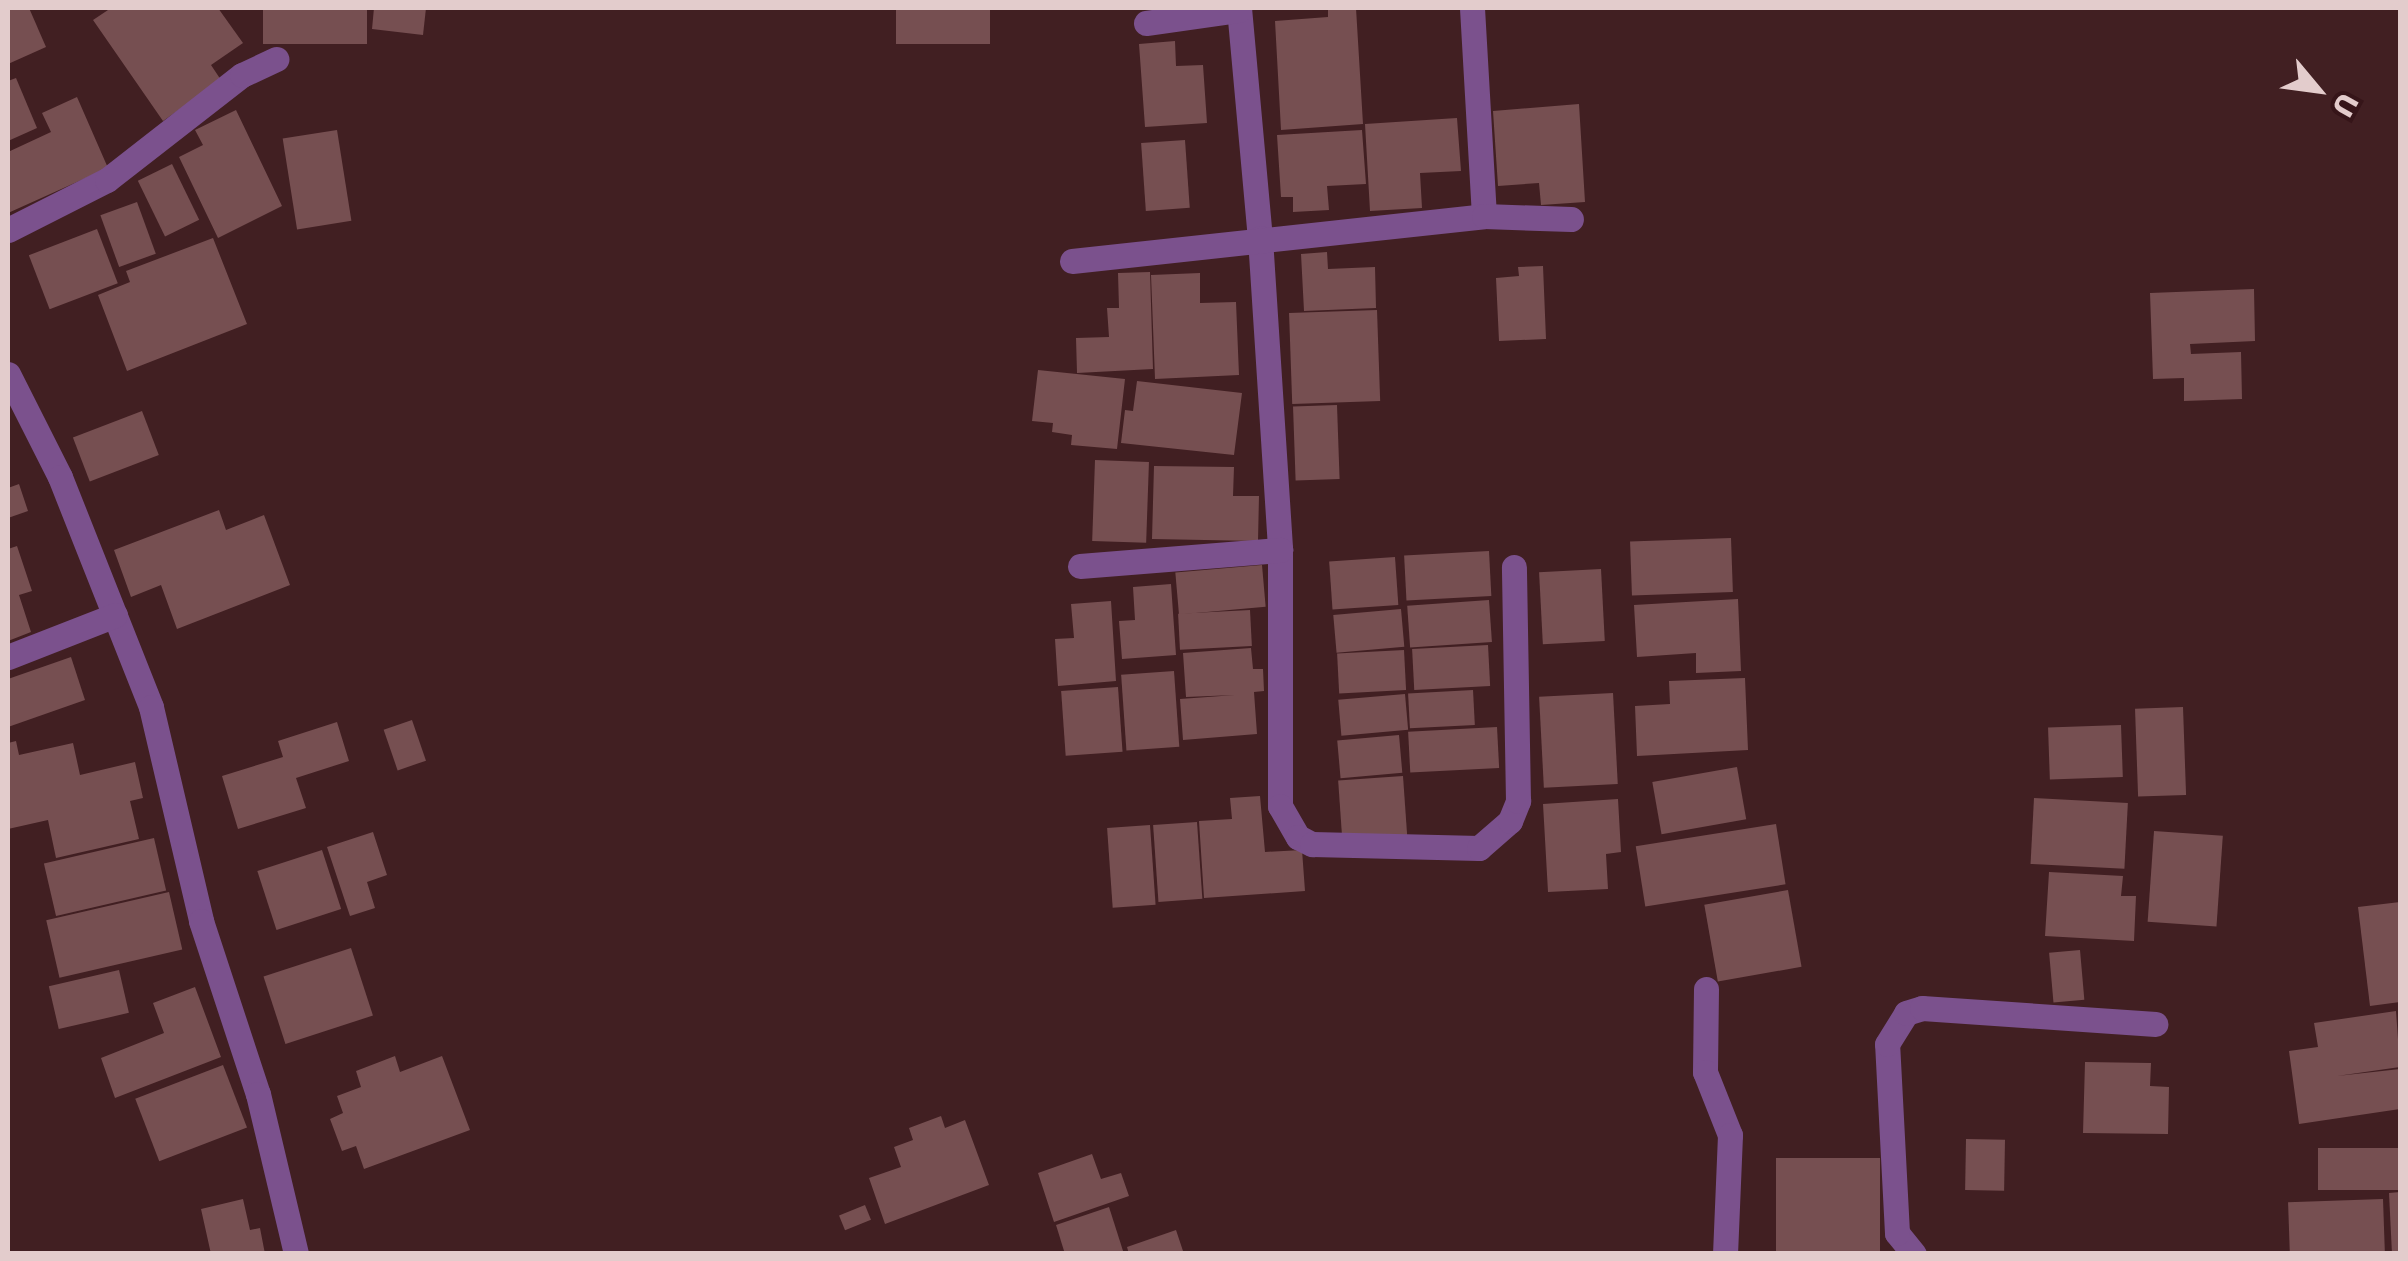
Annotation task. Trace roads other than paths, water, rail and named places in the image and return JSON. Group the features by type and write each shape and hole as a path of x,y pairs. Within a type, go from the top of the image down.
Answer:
{"street":[{"path":"1472,8 1484,216"},
{"path":"1146,23 1239,9 1260,238 1280,550 1280,806 1288,828 1312,844 1479,848 1510,821 1518,801 1514,567"},
{"path":"8,230 106,180 242,74 278,59"},
{"path":"1072,261 1484,216 1571,219"},
{"path":"8,374 60,477 151,707 201,921 258,1094 296,1254"},
{"path":"1080,566 1280,550"},
{"path":"8,657 114,615"},
{"path":"1706,989 1705,1072 1730,1134 1725,1254"},
{"path":"1914,1254 1898,1233 1887,1044 1906,1013 1922,1008 2155,1024"}]}
